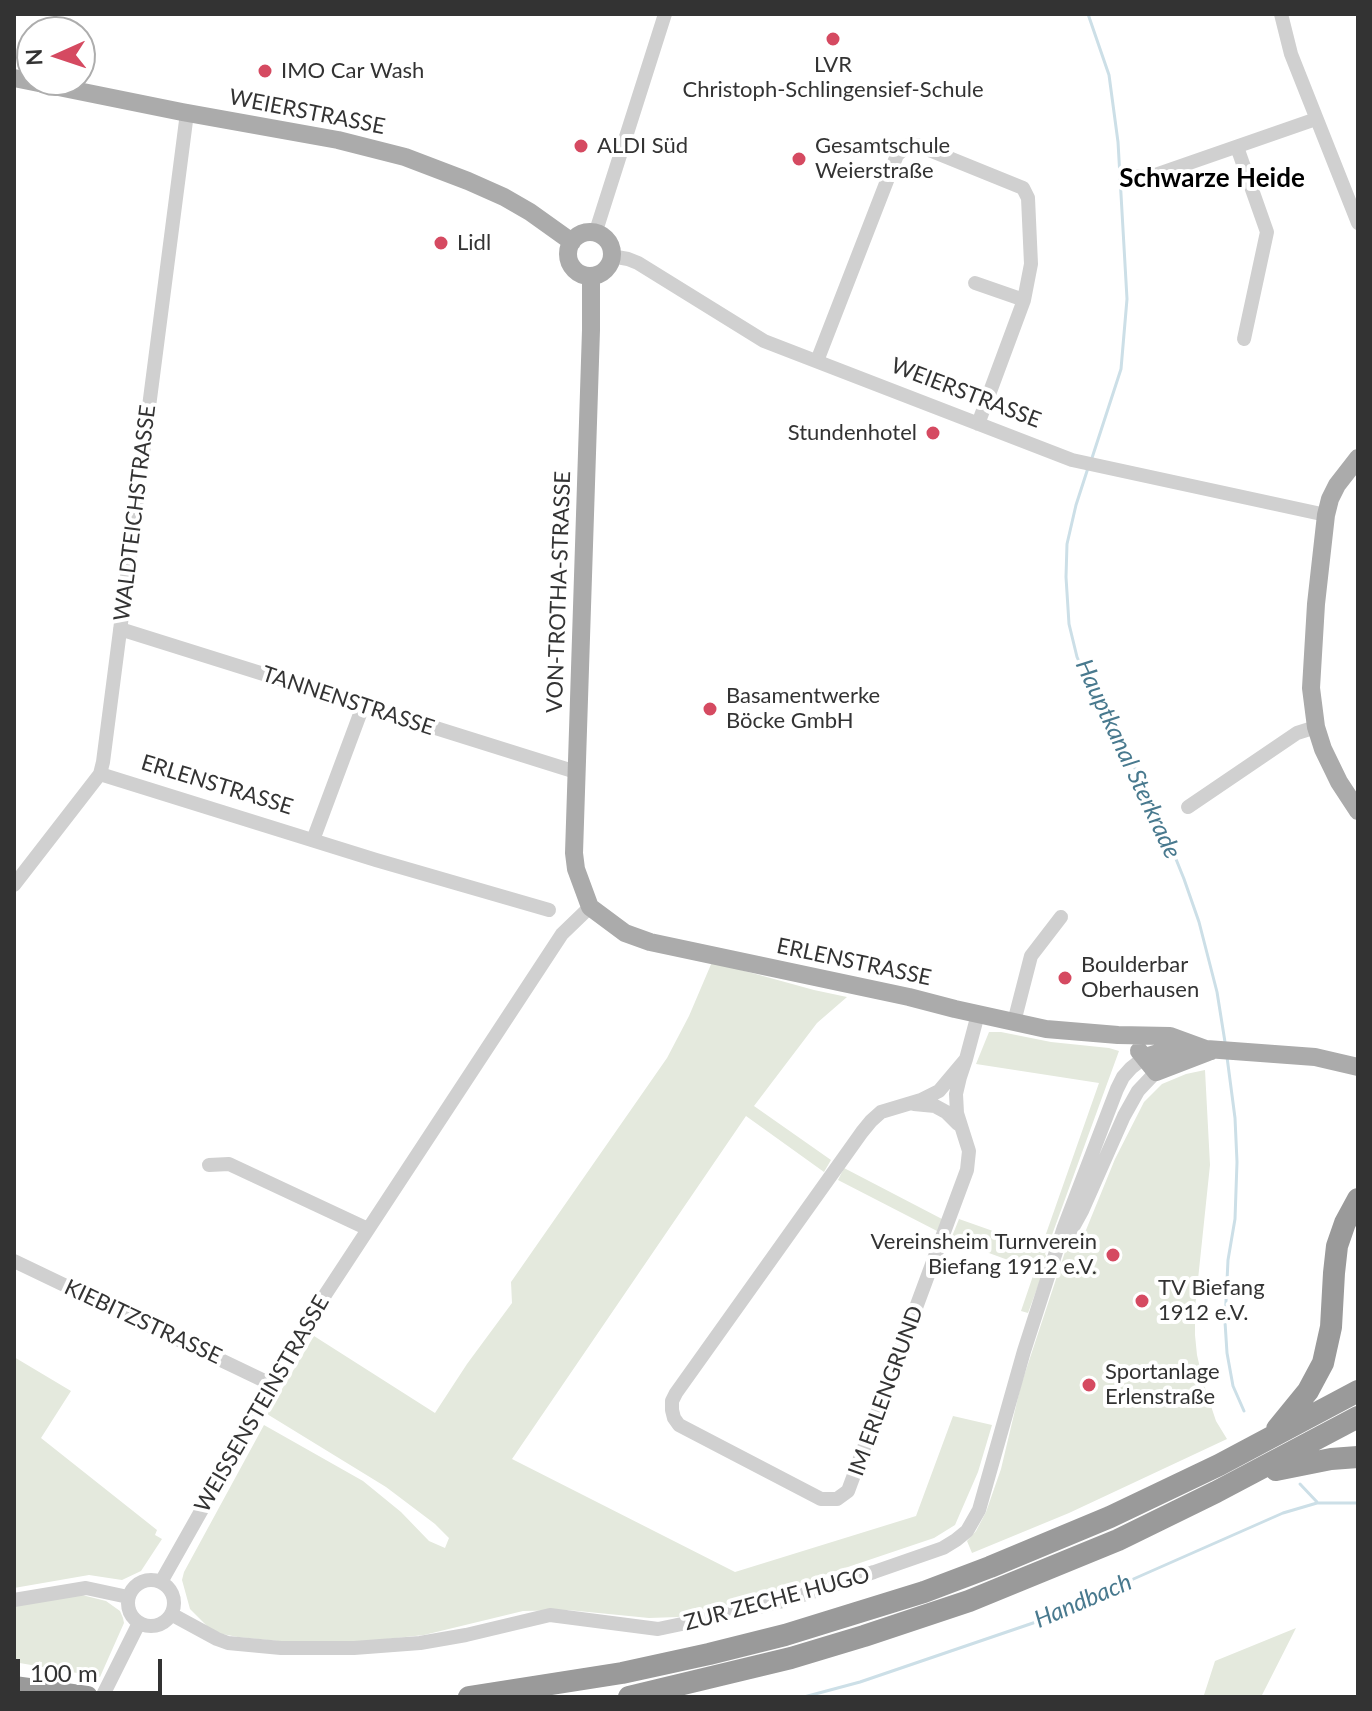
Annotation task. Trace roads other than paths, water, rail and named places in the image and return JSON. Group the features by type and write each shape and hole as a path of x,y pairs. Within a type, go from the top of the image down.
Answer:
{"highway":[{"path":"1269,1439 1308,1391 1323,1363 1331,1327 1337,1246 1358,1199"},
{"path":"469,1697 622,1673 709,1654 785,1635 924,1592 1110,1517 1269,1439 1358,1391"},
{"path":"629,1697 791,1658 969,1601 1118,1540 1358,1417"},
{"path":"1248,1476 1317,1461 1358,1457"},
{"path":"14,1687 87,1697"}],"main road":[{"name":"WEIERSTRASSE","path":"14,78 338,140 405,157 516,203 572,242"},
{"path":"582,234 595,234 606,240 611,256 605,270 591,276 580,273 571,265 568,252 572,242 582,234"},
{"name":"VON-TROTHA-STRASSE","path":"590,907 574,860 591,276"},
{"path":"1358,458 1337,485 1326,515 1311,665 1316,727 1328,761 1358,811"},
{"name":"ERLENSTRASSE","path":"590,907 625,933 650,942 1014,1022 1057,1030 1170,1036 1211,1051 1315,1057 1358,1067"},
{"path":"1118,1035 1135,1046 1150,1064"},
{"name":"ERLENSTRASSE","path":"1150,1064 1187,1061 1211,1051"}],"street":[{"path":"595,234 665,14"},
{"path":"1281,14 1291,54 1358,223"},
{"name":"WALDTEICHSTRASSE","path":"14,885 100,774 187,113"},
{"path":"1139,176 1152,176 1316,119"},
{"path":"817,361 897,155 908,145 917,145 1023,188 1027,193 1031,264 1024,300 978,424"},
{"path":"1237,147 1267,232 1244,339"},
{"name":"WEIERSTRASSE","path":"611,256 638,263 764,341 1072,460 1326,515"},
{"path":"975,283 1024,300"},
{"name":"TANNENSTRASSE","path":"120,629 576,772"},
{"path":"313,840 363,706"},
{"path":"1188,807 1297,733 1316,727"},
{"name":"ERLENSTRASSE","path":"100,774 549,910"},
{"name":"WEISSENSTEINSTRASSE","path":"161,1582 317,1308 562,934 590,907"},
{"path":"1014,1022 1031,956 1061,917"},
{"name":"IM ERLENGRUND","path":"966,1059 939,1091 911,1104 887,1110 871,1121 678,1389 672,1401 673,1415 679,1425 821,1499 837,1499 850,1487 967,1170 969,1151 957,1113 956,1094 966,1059 978,1014"},
{"name":"ZUR ZECHE HUGO","path":"1051,1270 1150,1064"},
{"name":"ZUR ZECHE HUGO","path":"171,1614 228,1643 281,1648 354,1648 420,1643 550,1615 658,1629 787,1600 930,1553 956,1540 967,1531 979,1510 1020,1363 1064,1227 1117,1089 1131,1068 1150,1064"},
{"path":"911,1104 941,1109 961,1128"},
{"path":"209,1165 229,1164 368,1229"},
{"name":"KIEBITZSTRASSE","path":"14,1261 273,1385"},
{"path":"141,1582 161,1582 173,1600 171,1614 166,1620 153,1625 139,1623 130,1612 128,1597 135,1585 141,1582"},
{"path":"14,1600 86,1588 128,1597"},
{"path":"106,1691 139,1623"}],"waterway":[{"name":"Hauptkanal Sterkrade","path":"1088,14 1109,75 1118,142 1127,299 1121,369 1091,461"},
{"name":"Hauptkanal Sterkrade","path":"1088,468 1067,544 1069,624 1077,657 1094,695 1151,797 1184,879 1217,992 1225,1042"},
{"name":"Hauptkanal Sterkrade","path":"1227,1057 1237,1162 1225,1322 1233,1386 1244,1411"},
{"name":"Hauptkanal Sterkrade","path":"1300,1484 1317,1502"},
{"name":"Handbach","path":"804,1697 860,1682 1036,1622 1283,1513 1317,1503 1358,1503"}],"place":[{"name":"LVR Christoph-Schlingensief-Schule","path":"833,39"},
{"name":"IMO Car Wash","path":"265,71"},
{"name":"ALDI Süd","path":"581,146"},
{"name":"Gesamtschule Weierstraße","path":"799,159"},
{"name":"Lidl","path":"441,243"},
{"name":"Stundenhotel","path":"933,433"},
{"name":"Basamentwerke Böcke GmbH","path":"710,709"},
{"name":"Boulderbar Oberhausen","path":"1065,978"},
{"name":"Vereinsheim Turnverein Biefang 1912 e.V.","path":"1113,1255"},
{"name":"TV Biefang 1912 e.V.","path":"1142,1301"},
{"name":"Sportanlage Erlenstraße","path":"1089,1385"}],"district":[{"name":"Schwarze Heide","path":"1212,179"}]}
